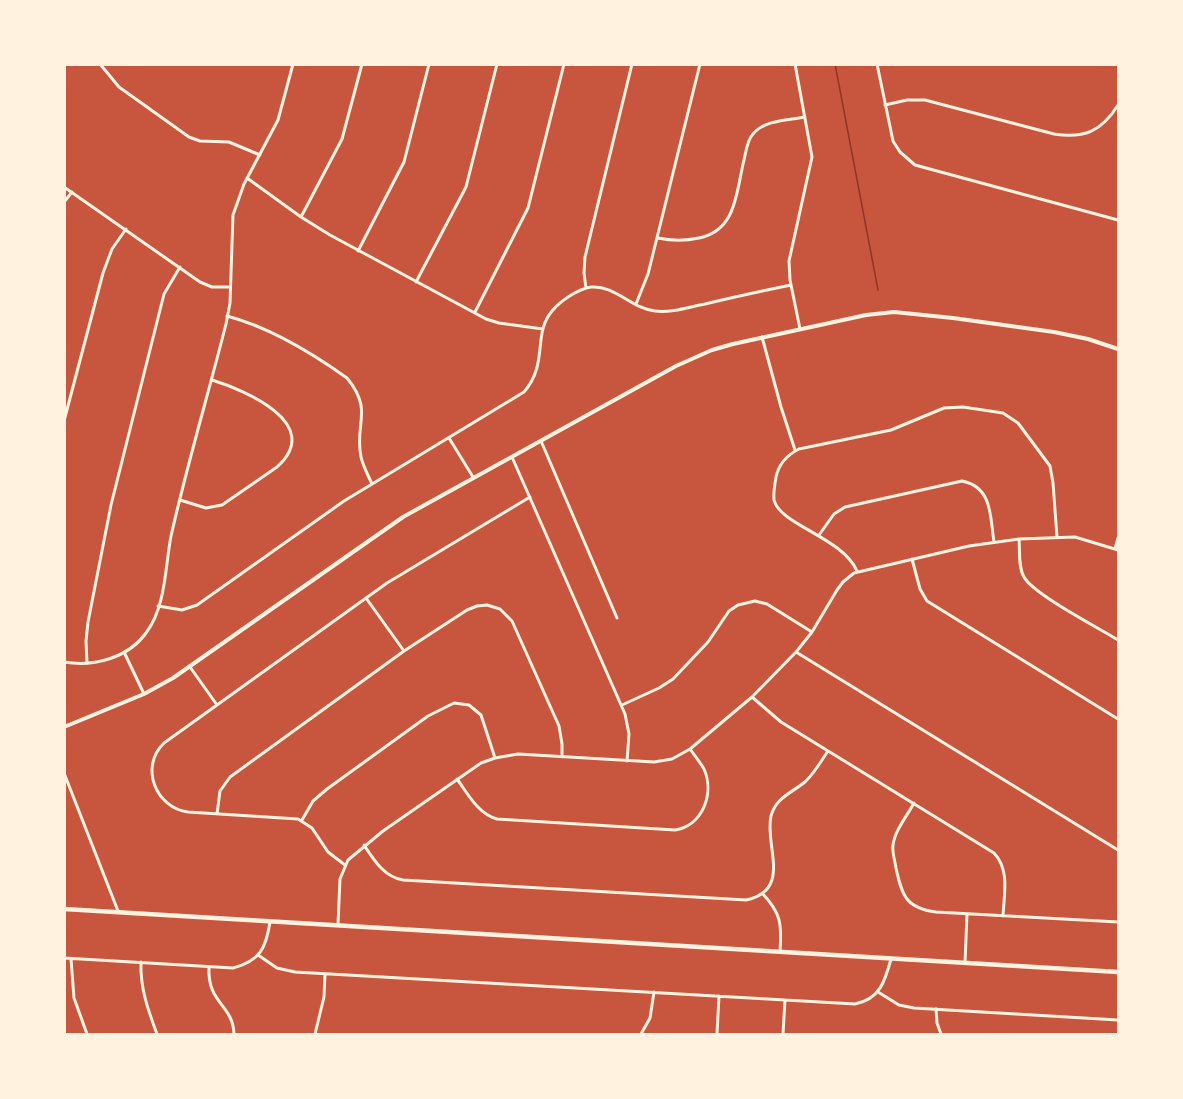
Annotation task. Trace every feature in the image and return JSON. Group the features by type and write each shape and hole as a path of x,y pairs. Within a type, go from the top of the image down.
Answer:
{"main road":[{"path":"64,909 1119,972"}],"street":[{"path":"100,64 119,87 189,137 200,141 229,142 260,155"},
{"path":"64,662 87,663 111,659 137,644 153,623 180,500 227,316 233,215 247,178 278,120 293,64"},
{"path":"301,218 339,148 362,64"},
{"path":"358,251 404,162 429,64"},
{"path":"416,282 466,187 497,64"},
{"path":"474,312 528,208 564,64"},
{"path":"587,288 584,273 585,257 632,64"},
{"path":"636,304 648,274 700,64"},
{"path":"795,64 812,157 790,249 789,270 800,329"},
{"path":"877,64 895,146 905,158 915,165 1119,220"},
{"path":"885,105 911,99 925,100 1054,134 1073,136 1082,135 1099,127 1119,105"},
{"path":"657,237 686,240 720,230 730,215 747,147 753,134 765,125 805,117"},
{"path":"247,178 301,218 474,312 498,324 543,329"},
{"path":"64,187 206,285 230,287"},
{"path":"64,202 72,192"},
{"path":"64,421 103,273 112,249 126,230"},
{"path":"87,663 88,622 111,505 164,294 180,267"},
{"path":"158,606 182,610 197,605 328,512 510,401 528,387 538,368 543,329 552,312 558,305 587,288 605,289 651,310 669,311 791,285"},
{"path":"64,727 144,693 190,667 383,530 473,477 694,357 762,337 866,315 894,312 1054,332 1088,339 1119,349"},
{"path":"227,316 258,325 272,332 348,378 360,394 362,401 361,458 372,484"},
{"path":"762,337 796,451"},
{"path":"180,500 212,509 222,505 277,467 285,459 292,445 292,433 281,416 235,387 212,380"},
{"path":"857,572 842,550 783,512 774,501 779,467 788,456 796,451 891,430 944,408 963,407 1003,413 1018,423 1050,466 1057,537"},
{"path":"449,438 473,477"},
{"path":"541,440 618,618"},
{"path":"511,456 622,705 629,734 627,761"},
{"path":"819,536 834,514 845,507 962,482 976,486 986,497 994,542"},
{"path":"345,865 328,852 312,828 302,820 180,811 169,806 159,794 151,772 154,756 159,748 366,598 413,566 530,497"},
{"path":"338,924 340,879 345,865 355,852 476,766 495,758 518,754 627,761 658,762 672,759 690,749 752,697 796,652 812,632 843,582 857,572 994,542 1057,537 1084,539 1117,550 1119,538"},
{"path":"1019,539 1022,572 1028,582 1048,598 1119,640"},
{"path":"912,559 920,590 927,601 1119,719"},
{"path":"366,598 404,651"},
{"path":"622,705 673,679 708,642 729,611 738,604 755,601 767,604 812,632"},
{"path":"218,814 220,790 227,779 404,651 472,607 487,605 505,612 518,633 559,726 562,757"},
{"path":"124,652 144,693"},
{"path":"796,652 1119,850"},
{"path":"190,667 217,705"},
{"path":"752,697 781,722 990,850 998,857 1005,872 1003,916"},
{"path":"302,820 313,801 327,789 428,716 450,704 469,705 478,711 484,722 495,758"},
{"path":"457,779 479,809 496,819 675,830 691,825 702,813 705,804 706,775 690,749"},
{"path":"364,846 388,874 403,880 737,900 752,898 762,893 770,883 775,868 770,825 772,812 782,798 811,775 828,751"},
{"path":"64,773 118,912"},
{"path":"915,803 900,827 893,844 898,883 912,905 924,910 967,914 1119,922"},
{"path":"762,893 778,913 781,933 780,951"},
{"path":"965,963 967,914"},
{"path":"64,958 233,968 258,956 265,943 271,921"},
{"path":"258,956 286,971 855,1004 867,1000 878,992 884,984 891,958"},
{"path":"71,958 74,998 87,1035"},
{"path":"141,962 144,997 157,1035"},
{"path":"209,967 211,989 229,1014 234,1035"},
{"path":"315,1035 322,1007 325,974"},
{"path":"641,1035 650,1018 654,992"},
{"path":"878,992 900,1005 1119,1020"},
{"path":"717,1035 719,996"},
{"path":"783,1035 785,1000"},
{"path":"936,1009 941,1035"}],"waterway":[{"path":"835,64 878,290"}]}
